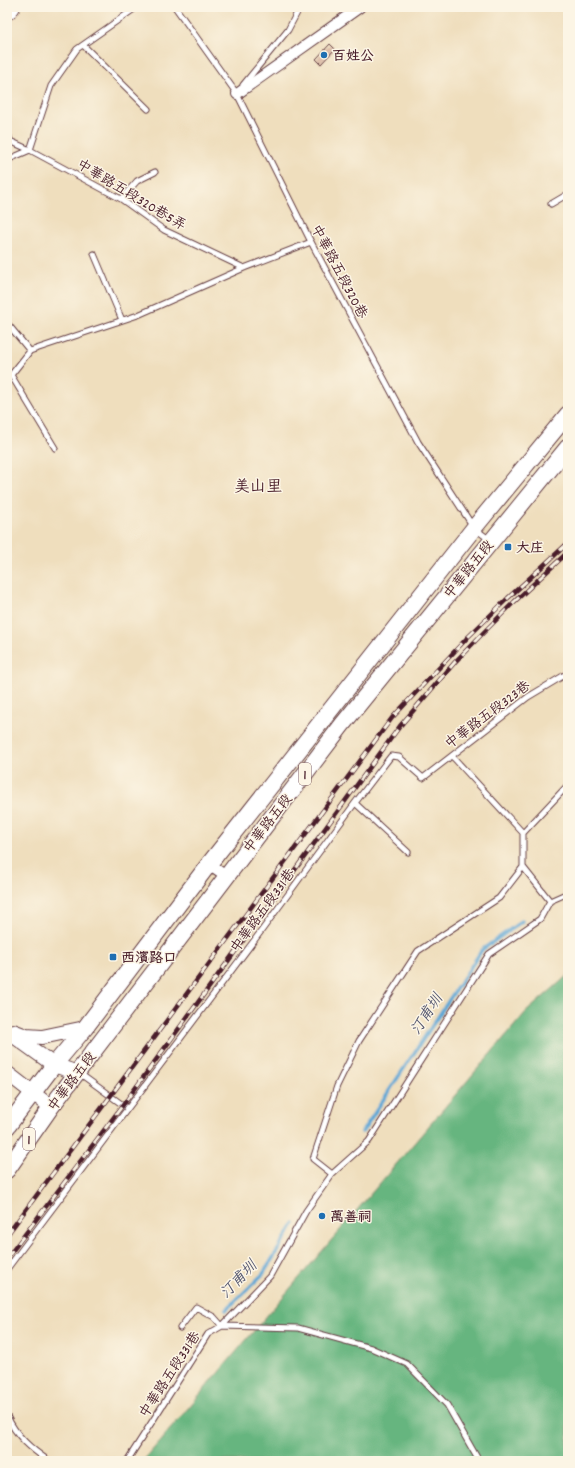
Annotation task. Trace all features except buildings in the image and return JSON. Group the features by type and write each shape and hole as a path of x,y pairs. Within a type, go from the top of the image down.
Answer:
{"main road":[{"path":"7,12 12,7"},
{"name":"中華路五段","path":"7,1127 54,1065 85,1028 208,864 474,528 568,414"},
{"name":"中華路五段","path":"7,1170 51,1107 347,719 568,447"}],"street":[{"path":"237,94 360,7"},
{"path":"208,864 226,876"},
{"path":"7,1030 26,1036 42,1037 85,1028"},
{"path":"7,1030 54,1065 78,1073"},
{"path":"7,1073 51,1107"}],"lane":[{"path":"7,160 30,150 51,86 77,49 137,7"},
{"name":"中華路五段320巷","path":"175,7 237,94 311,242 418,442 474,528 491,541"},
{"path":"237,94 288,30 300,7"},
{"path":"83,45 148,109"},
{"name":"中華路五段320巷5弄","path":"7,130 10,141 30,150 121,199 164,230 244,268"},
{"path":"121,199 137,181 155,172"},
{"path":"551,204 568,194"},
{"path":"55,448 9,376 30,351 138,315 244,268 311,242"},
{"path":"94,254 122,320"},
{"path":"7,323 30,351"},
{"name":"中華路五段323巷","path":"423,778 528,697 568,673"},
{"name":"中華路五段331巷","path":"7,1269 391,756 399,757 423,778"},
{"path":"332,1174 313,1159 337,1086 359,1041 418,951 499,898 523,867 523,833 452,756"},
{"path":"523,833 568,785"},
{"path":"355,803 408,852"},
{"path":"523,867 550,901 568,893"},
{"name":"中華路五段331巷","path":"127,1461 208,1334 222,1326 270,1276 306,1211 332,1174 369,1141 489,954 540,919 550,901"},
{"path":"78,1073 127,1108"},
{"path":"180,1328 196,1307 214,1317 222,1326 298,1328 371,1348 407,1364 447,1405 479,1461"},
{"path":"7,1416 14,1430 25,1443 50,1461"}],"green space":[{"path":"568,975 568,1461 143,1461 526,1012"}],"waterway":[{"name":"汀甫圳","path":"362,1132 482,950 522,921"},
{"name":"汀甫圳","path":"226,1310 263,1274 294,1224"}],"railway":[{"path":"7,1235 392,718 468,637 568,543"},
{"path":"7,1258 123,1105 400,726 455,662 514,602 568,552"}],"place":[{"name":"百姓公","path":"324,55"},
{"name":"大庄","path":"508,547"},
{"name":"西濱路口","path":"113,957"},
{"name":"萬善祠","path":"322,1216"}],"district":[{"name":"美山里","path":"258,485"}]}
